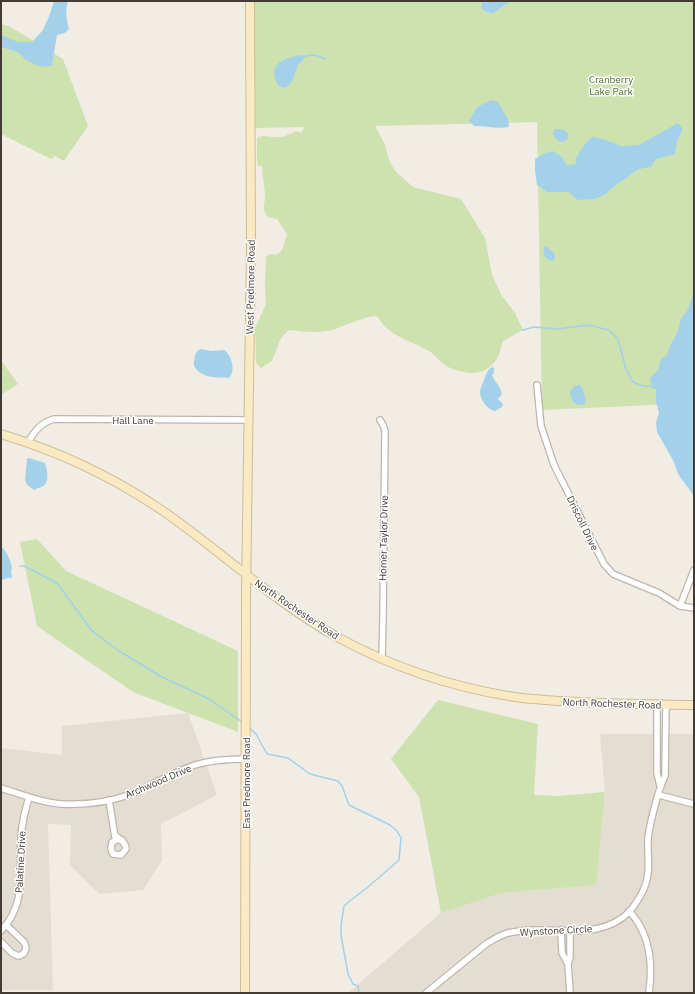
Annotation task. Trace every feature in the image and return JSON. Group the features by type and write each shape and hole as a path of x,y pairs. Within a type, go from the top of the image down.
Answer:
{"street":[{"name":"West Predmore Road","path":"246,574 251,230 250,1"},
{"name":"Driscoll Drive","path":"537,385 541,426 554,465 604,564 613,574 658,594 680,606 694,608"},
{"name":"Hall Lane","path":"28,442 37,428 46,422 54,420 248,420"},
{"name":"Homer Taylor Drive","path":"380,420 385,432 382,658"},
{"name":"North Rochester Road","path":"1,434 55,452 122,485 164,512 272,594 317,624 355,646 434,679 471,689 524,699 569,702 694,705"},
{"path":"680,606 694,570"},
{"name":"East Predmore Road","path":"245,993 246,574"},
{"name":"Wynstone Circle","path":"426,993 486,944 508,933 591,930 606,926 620,919 629,911 643,892 647,880 649,864 648,837 659,795 660,786 657,773 657,704"},
{"name":"Wynstone Circle","path":"660,786 665,776 666,769 666,704"},
{"name":"Archwood Drive","path":"1,788 29,797 61,804 82,804 109,800 131,794 195,765 222,759 246,758"},
{"path":"659,795 694,804"},
{"name":"Palatine Drive","path":"1,930 6,925 16,907 20,889 21,839 23,821 29,797"},
{"path":"109,800 115,835 110,847 112,852 116,855 121,855 125,852 126,847 122,840 115,835"},
{"path":"112,842 122,840"},
{"path":"629,911 640,925 648,942 649,993"},
{"path":"1,942 12,953 18,956 24,954 26,949 24,942 6,925"},
{"path":"561,930 562,953 568,964"},
{"path":"570,930 570,957 568,964 570,993"}],"shaded area":[{"path":"188,713 217,795 161,824 162,861 143,890 99,894 70,865 71,825 48,824 53,990 1,990 1,748 62,755 62,726"},
{"path":"600,734 694,734 694,993 348,993 441,913 501,893 595,885 605,792"}],"green space":[{"name":"Cranberry Lake Park","path":"252,1 694,1 694,403 542,410 537,122 375,126 385,145 389,160 395,171 413,187 461,199 485,238 492,275 502,296 515,313 523,330 503,341 498,357 492,365 481,372 475,373 455,370 448,367 424,348 395,335 377,316 320,332 289,330 281,338 272,361 261,368 256,363 255,328 266,304 266,257 270,254 277,255 282,250 287,234 277,219 268,217 265,211 265,188 262,166 258,166 257,138 264,136 281,137 296,131 301,133 305,127 253,128"},
{"path":"1,24 9,26 63,59 88,126 64,161 55,156 51,159 1,134"},
{"path":"1,360 18,384 1,395"},
{"path":"37,539 66,571 238,651 238,732 133,692 37,626 20,542"},
{"path":"438,700 538,724 534,795 558,796 605,792 596,885 501,893 441,913 419,797 391,759"}],"water":[{"path":"54,1 68,1 66,15 69,29 65,33 57,35 52,65 46,67 36,65 25,59 18,52 1,47 1,35 18,42 32,42 43,30"},
{"path":"482,1 511,1 493,13 486,12 481,8"},
{"path":"302,55 306,56 298,65 291,83 285,87 279,86 274,75 277,65 287,58"},
{"path":"491,100 498,102 508,119 509,127 500,128 474,126 469,121 477,107"},
{"path":"678,123 683,129 677,141 675,154 656,159 651,167 639,169 613,187 606,194 595,199 578,200 568,192 547,192 537,185 535,159 545,153 553,151 562,157 567,165 577,164 575,160 579,153 593,137 621,146 639,145"},
{"path":"556,129 567,132 569,136 567,140 562,142 557,140 553,134 554,130"},
{"path":"546,246 554,253 555,257 553,261 548,259 544,254 543,250"},
{"path":"694,292 694,496 678,474 674,462 657,432 656,422 659,413 656,402 656,389 653,389 650,378 658,370 661,359 667,355 677,333 681,319 687,311"},
{"path":"201,349 211,351 224,350 227,353 231,359 233,367 229,378 205,375 197,370 194,366 194,359 197,352"},
{"path":"492,367 494,368 494,373 492,375 502,394 498,399 503,404 502,407 495,411 490,409 485,404 480,395 487,373"},
{"path":"580,385 586,399 585,404 578,405 572,400 570,391 574,386"},
{"path":"29,458 45,463 47,472 47,482 34,490 27,485 25,480 27,459"},
{"path":"1,546 10,560 12,577 1,580"}],"waterway":[{"path":"306,56 315,55 326,59"},
{"path":"523,330 534,327 557,329 588,325 609,330 618,339 626,369 633,382 643,386 652,386"},
{"path":"20,566 24,566 57,583 92,631 119,651 162,677 209,699 242,722"},
{"path":"250,728 256,734 267,754 288,758 310,774 338,781 342,786 349,805 390,825 397,831 401,838 399,860 344,906 341,935 348,974 353,984 358,986 359,993"}]}
